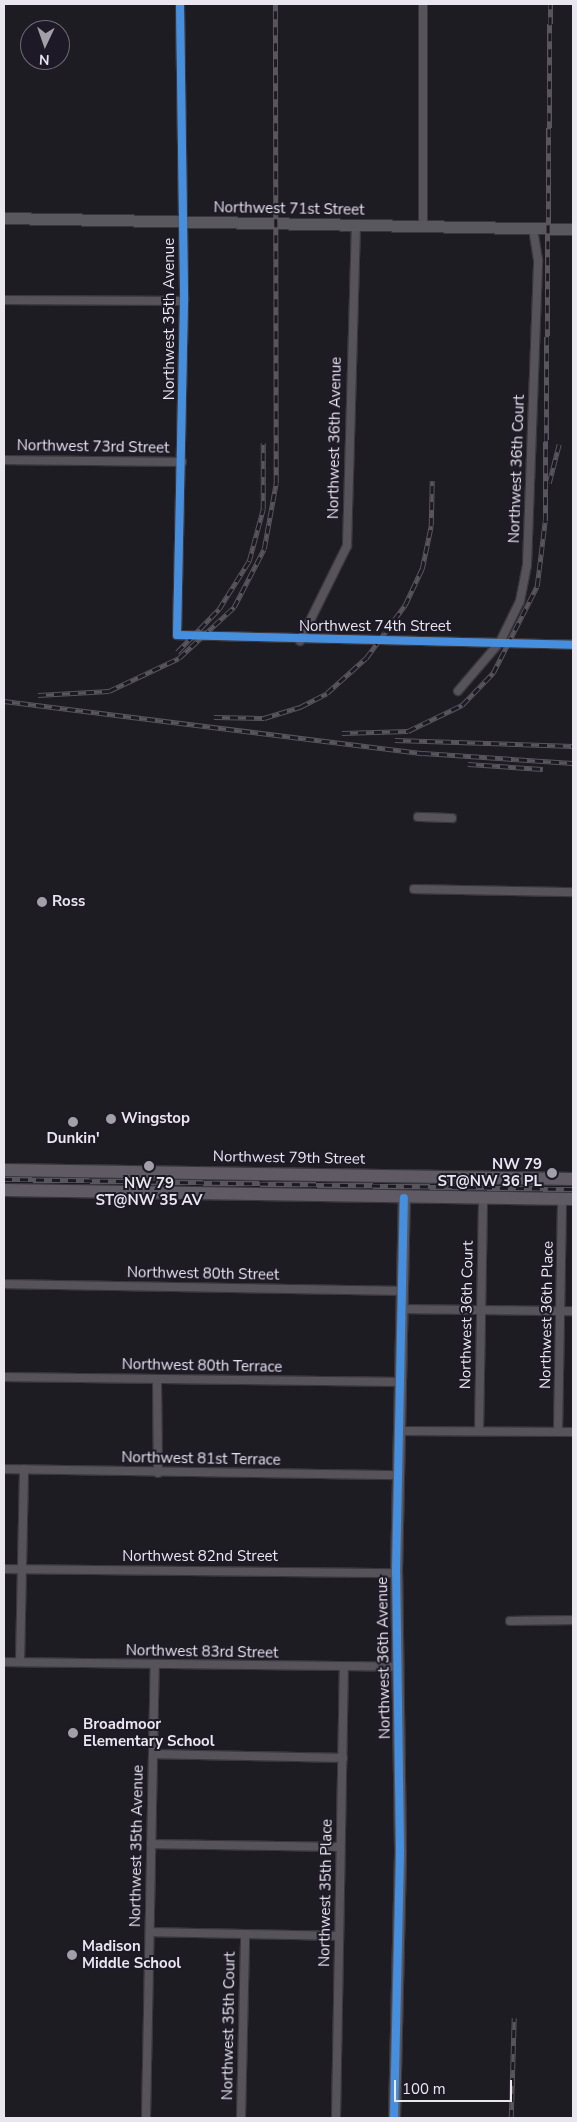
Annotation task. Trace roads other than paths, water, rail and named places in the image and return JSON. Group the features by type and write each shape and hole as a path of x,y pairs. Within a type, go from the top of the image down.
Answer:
{"main road":[{"name":"Northwest 79th Street","path":"4,1170 573,1179"},
{"path":"4,1190 404,1198 568,1199"}],"street":[{"name":"Northwest 35th Avenue","path":"177,635 184,301 180,4"},
{"path":"422,225 423,4"},
{"name":"Northwest 71st Street","path":"4,218 573,229"},
{"name":"Northwest 36th Avenue","path":"300,641 348,546 356,225"},
{"name":"Northwest 36th Court","path":"458,691 500,642 520,601 527,565 538,260 533,229"},
{"path":"4,300 184,301"},
{"name":"Northwest 73rd Street","path":"4,460 182,462"},
{"name":"Northwest 74th Street","path":"177,635 300,641 500,642 573,645"},
{"path":"418,817 452,818"},
{"path":"414,889 573,892"},
{"name":"Northwest 36th Avenue","path":"394,2118 399,1667 396,1572 397,1475 404,1198"},
{"name":"Northwest 36th Court","path":"479,1431 483,1199"},
{"name":"Northwest 36th Place","path":"558,1432 561,1310 568,1199"},
{"name":"Northwest 80th Street","path":"4,1284 402,1291"},
{"path":"402,1310 573,1311"},
{"name":"Northwest 80th Terrace","path":"4,1377 400,1382"},
{"path":"157,1379 158,1473"},
{"path":"399,1431 573,1432"},
{"name":"Northwest 81st Terrace","path":"4,1469 158,1473 397,1475"},
{"path":"20,1662 24,1570 24,1470"},
{"name":"Northwest 82nd Street","path":"4,1569 396,1572"},
{"path":"510,1621 521,1617 573,1620"},
{"name":"Northwest 83rd Street","path":"4,1662 344,1669 399,1667"},
{"name":"Northwest 35th Avenue","path":"146,2118 155,1665"},
{"name":"Northwest 35th Place","path":"336,2118 344,1669"},
{"path":"153,1754 343,1758"},
{"path":"151,1844 340,1847"},
{"path":"150,1932 339,1936"},
{"name":"Northwest 35th Court","path":"242,2118 245,1935"}],"railway":[{"path":"38,695 109,691 179,658 234,607 264,549 276,483 275,4"},
{"path":"342,733 408,731 462,705 493,673 537,586 545,521 550,4"},
{"path":"177,652 219,609 249,561 263,509 263,443"},
{"path":"549,483 559,444"},
{"path":"214,717 264,718 300,707 327,693 366,658 405,605 422,569 431,526 432,481"},
{"path":"4,701 423,753 573,763"},
{"path":"395,740 573,746"},
{"path":"468,764 543,769"},
{"path":"4,1179 573,1189"},
{"path":"511,2118 514,2018"}],"place":[{"name":"Ross","path":"42,902"},
{"name":"Wingstop","path":"111,1119"},
{"name":"Dunkin'","path":"73,1122"},
{"name":"NW 79 ST@NW 35 AV","path":"149,1166"},
{"name":"NW 79 ST@NW 36 PL","path":"552,1173"},
{"name":"Broadmoor Elementary School","path":"73,1733"},
{"name":"Madison Middle School","path":"72,1955"}]}
